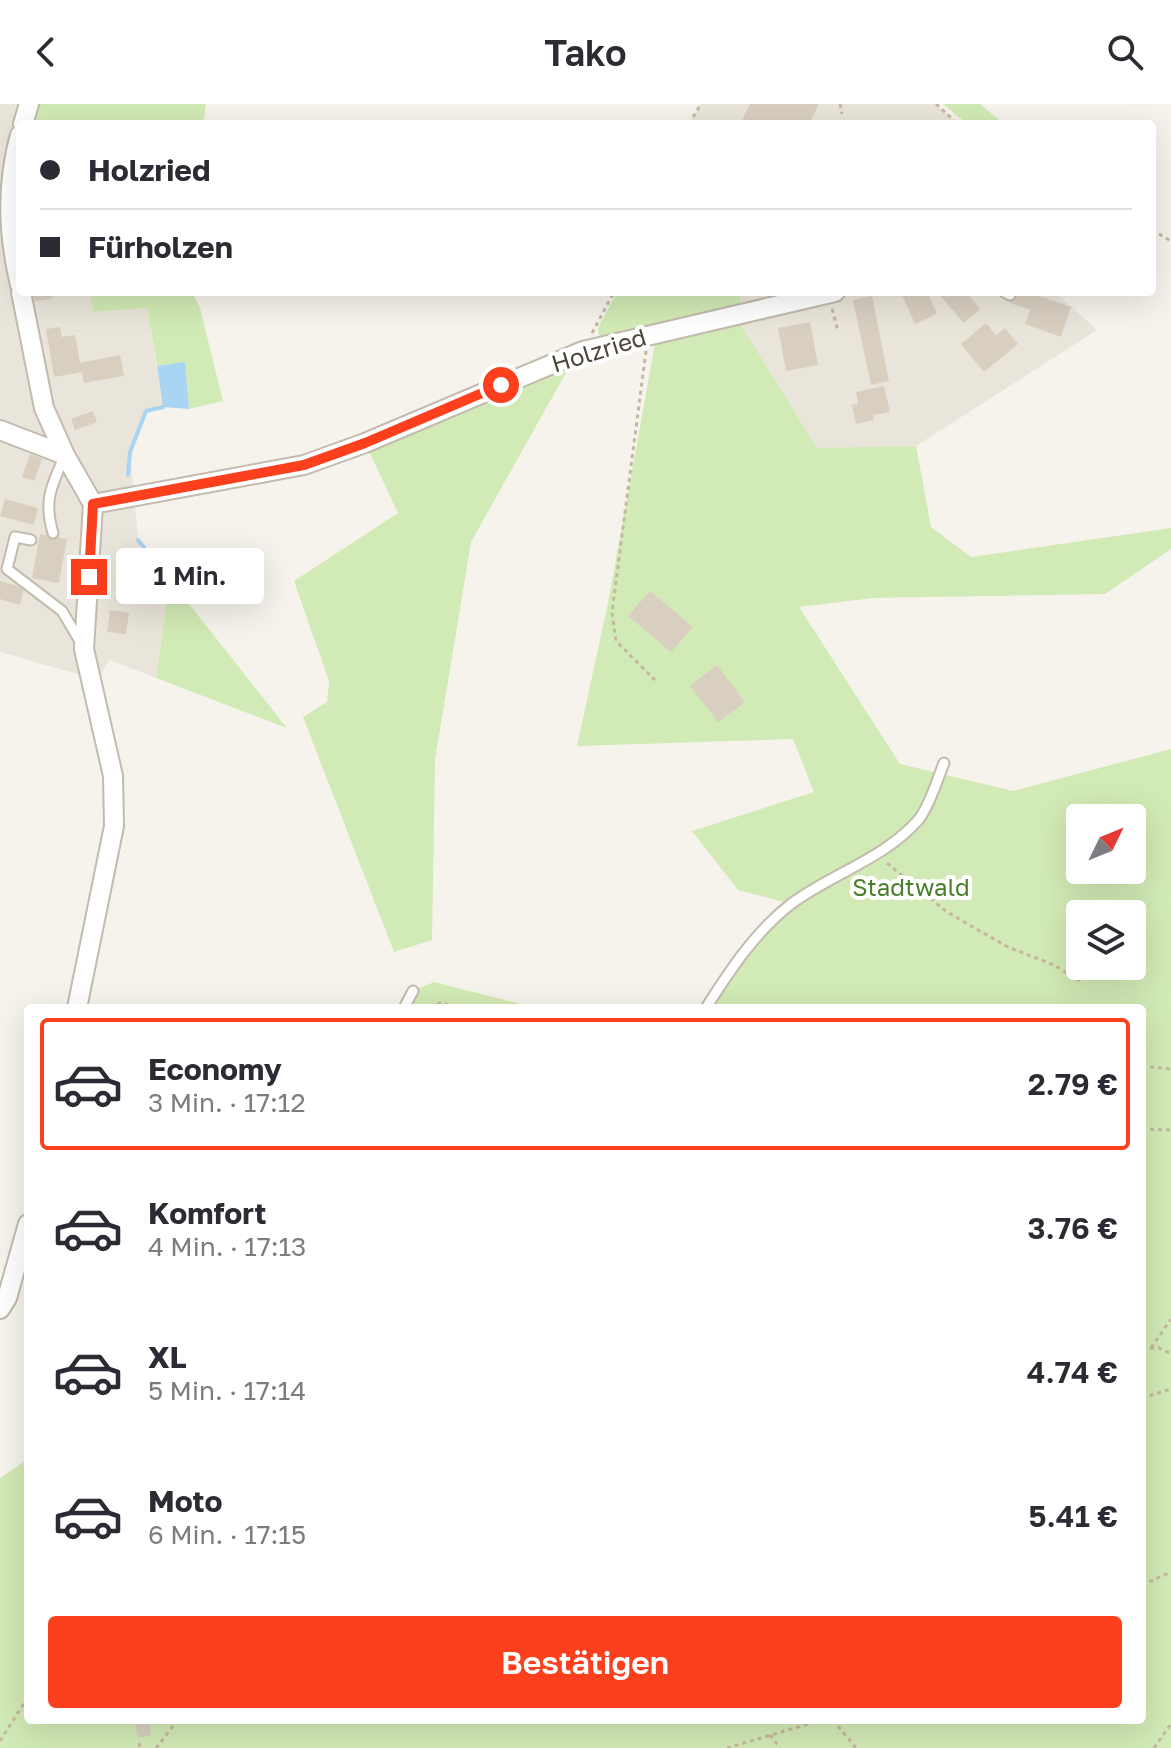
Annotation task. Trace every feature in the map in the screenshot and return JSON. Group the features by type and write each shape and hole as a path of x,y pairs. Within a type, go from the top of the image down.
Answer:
{"street":[{"path":"16,158 9,197 11,244 16,267"},
{"path":"22,296 44,408 65,455 93,504 84,649 113,776 114,826 80,1004"},
{"name":"Holzried","path":"93,504 321,460 583,351 818,296"},
{"path":"0,430 65,455"},
{"path":"0,1309 12,1285 24,1239"}],"lane":[{"path":"53,533 47,515 48,495 65,455"},
{"path":"31,540 15,537 7,569 62,611 84,649"},
{"path":"709,1004 735,962 760,933 792,904 898,838 920,817 944,763"},
{"path":"406,1004 413,991"}],"path":[{"path":"840,104 842,114"},
{"path":"936,104 954,120"},
{"path":"583,351 612,296"},
{"path":"832,296 838,331"},
{"path":"648,335 612,612 616,641 655,680"},
{"path":"874,853 947,912 1008,947 1054,965 1080,981"},
{"path":"1146,1066 1171,1069"},
{"path":"1146,1129 1171,1130"},
{"path":"1151,1348 1171,1319"},
{"path":"1146,1348 1159,1348 1171,1354"},
{"path":"1146,1397 1171,1389"},
{"path":"1146,1583 1171,1572"},
{"path":"0,1741 24,1703"},
{"path":"156,1748 175,1724"},
{"path":"727,1748 808,1724"},
{"path":"836,1724 856,1748"},
{"path":"1154,1748 1171,1724"},
{"path":"770,1735 780,1748"}],"shaded area":[{"path":"0,104 37,104 35,120 16,120 16,296 91,296 93,312 147,308 163,407 146,411 130,452 138,539 170,580 156,678 110,660 98,678 0,652"},
{"path":"701,104 936,104 954,120 691,120"},
{"path":"741,296 1059,296 1097,330 916,446 817,449 738,320"}],"green space":[{"path":"37,104 206,104 204,120 35,120"},
{"path":"943,104 980,104 999,120 962,120"},
{"path":"91,296 194,296 200,308 223,401 189,409 185,363 157,366 147,308 93,312"},
{"path":"615,296 741,296 739,310 605,340 599,336 598,328"},
{"name":"Stadtwald","path":"738,320 817,448 916,446 931,527 971,557 1171,528 1171,549 1105,594 873,598 799,607 900,764 1013,791 1171,749 1171,1748 0,1748 0,1478 24,1462 24,1724 1146,1724 1146,1004 709,1004 735,962 791,904 738,890 692,831 814,792 793,739 577,746 608,603 655,344 658,338"},
{"path":"572,362 471,542 435,760 432,940 394,952 303,717 327,702 329,681 294,581 398,513 367,447"},
{"path":"170,580 287,728 156,678"},
{"path":"434,982 521,1004 406,1004 413,991"}],"water":[{"path":"185,362 189,409 163,407 157,366"}],"building":[{"path":"750,104 819,104 811,120 742,120"},
{"path":"34,296 52,296 52,299 35,301"},
{"path":"872,296 889,381 871,385 853,300"},
{"path":"902,296 929,296 937,314 915,324"},
{"path":"940,296 969,296 980,309 964,323"},
{"path":"1013,296 1039,296 1071,307 1061,337 1025,324 1030,310 1010,303"},
{"path":"810,322 818,365 786,371 778,328"},
{"path":"986,323 996,335 1005,328 1018,344 984,372 961,344"},
{"path":"60,327 62,337 75,335 80,363 120,355 124,376 84,383 82,372 54,377 46,329"},
{"path":"884,386 890,412 873,415 874,420 856,424 852,405 858,404 856,392"},
{"path":"93,411 97,422 75,430 71,419"},
{"path":"30,454 42,459 34,481 22,477"},
{"path":"5,499 38,508 34,525 0,516"},
{"path":"40,534 67,539 59,583 32,578"},
{"path":"0,581 24,588 20,605 0,599"},
{"path":"650,591 693,627 671,652 628,616"},
{"path":"110,610 129,613 126,634 107,632"},
{"path":"717,665 745,702 718,722 690,686"},
{"path":"135,1724 149,1724 151,1735 138,1738"}],"waterway":[{"path":"128,475 130,452 146,411 163,407"},
{"path":"138,540 170,580"}],"route":[{"path":"89,577 93,504 304,465 365,443 501,385"}]}
